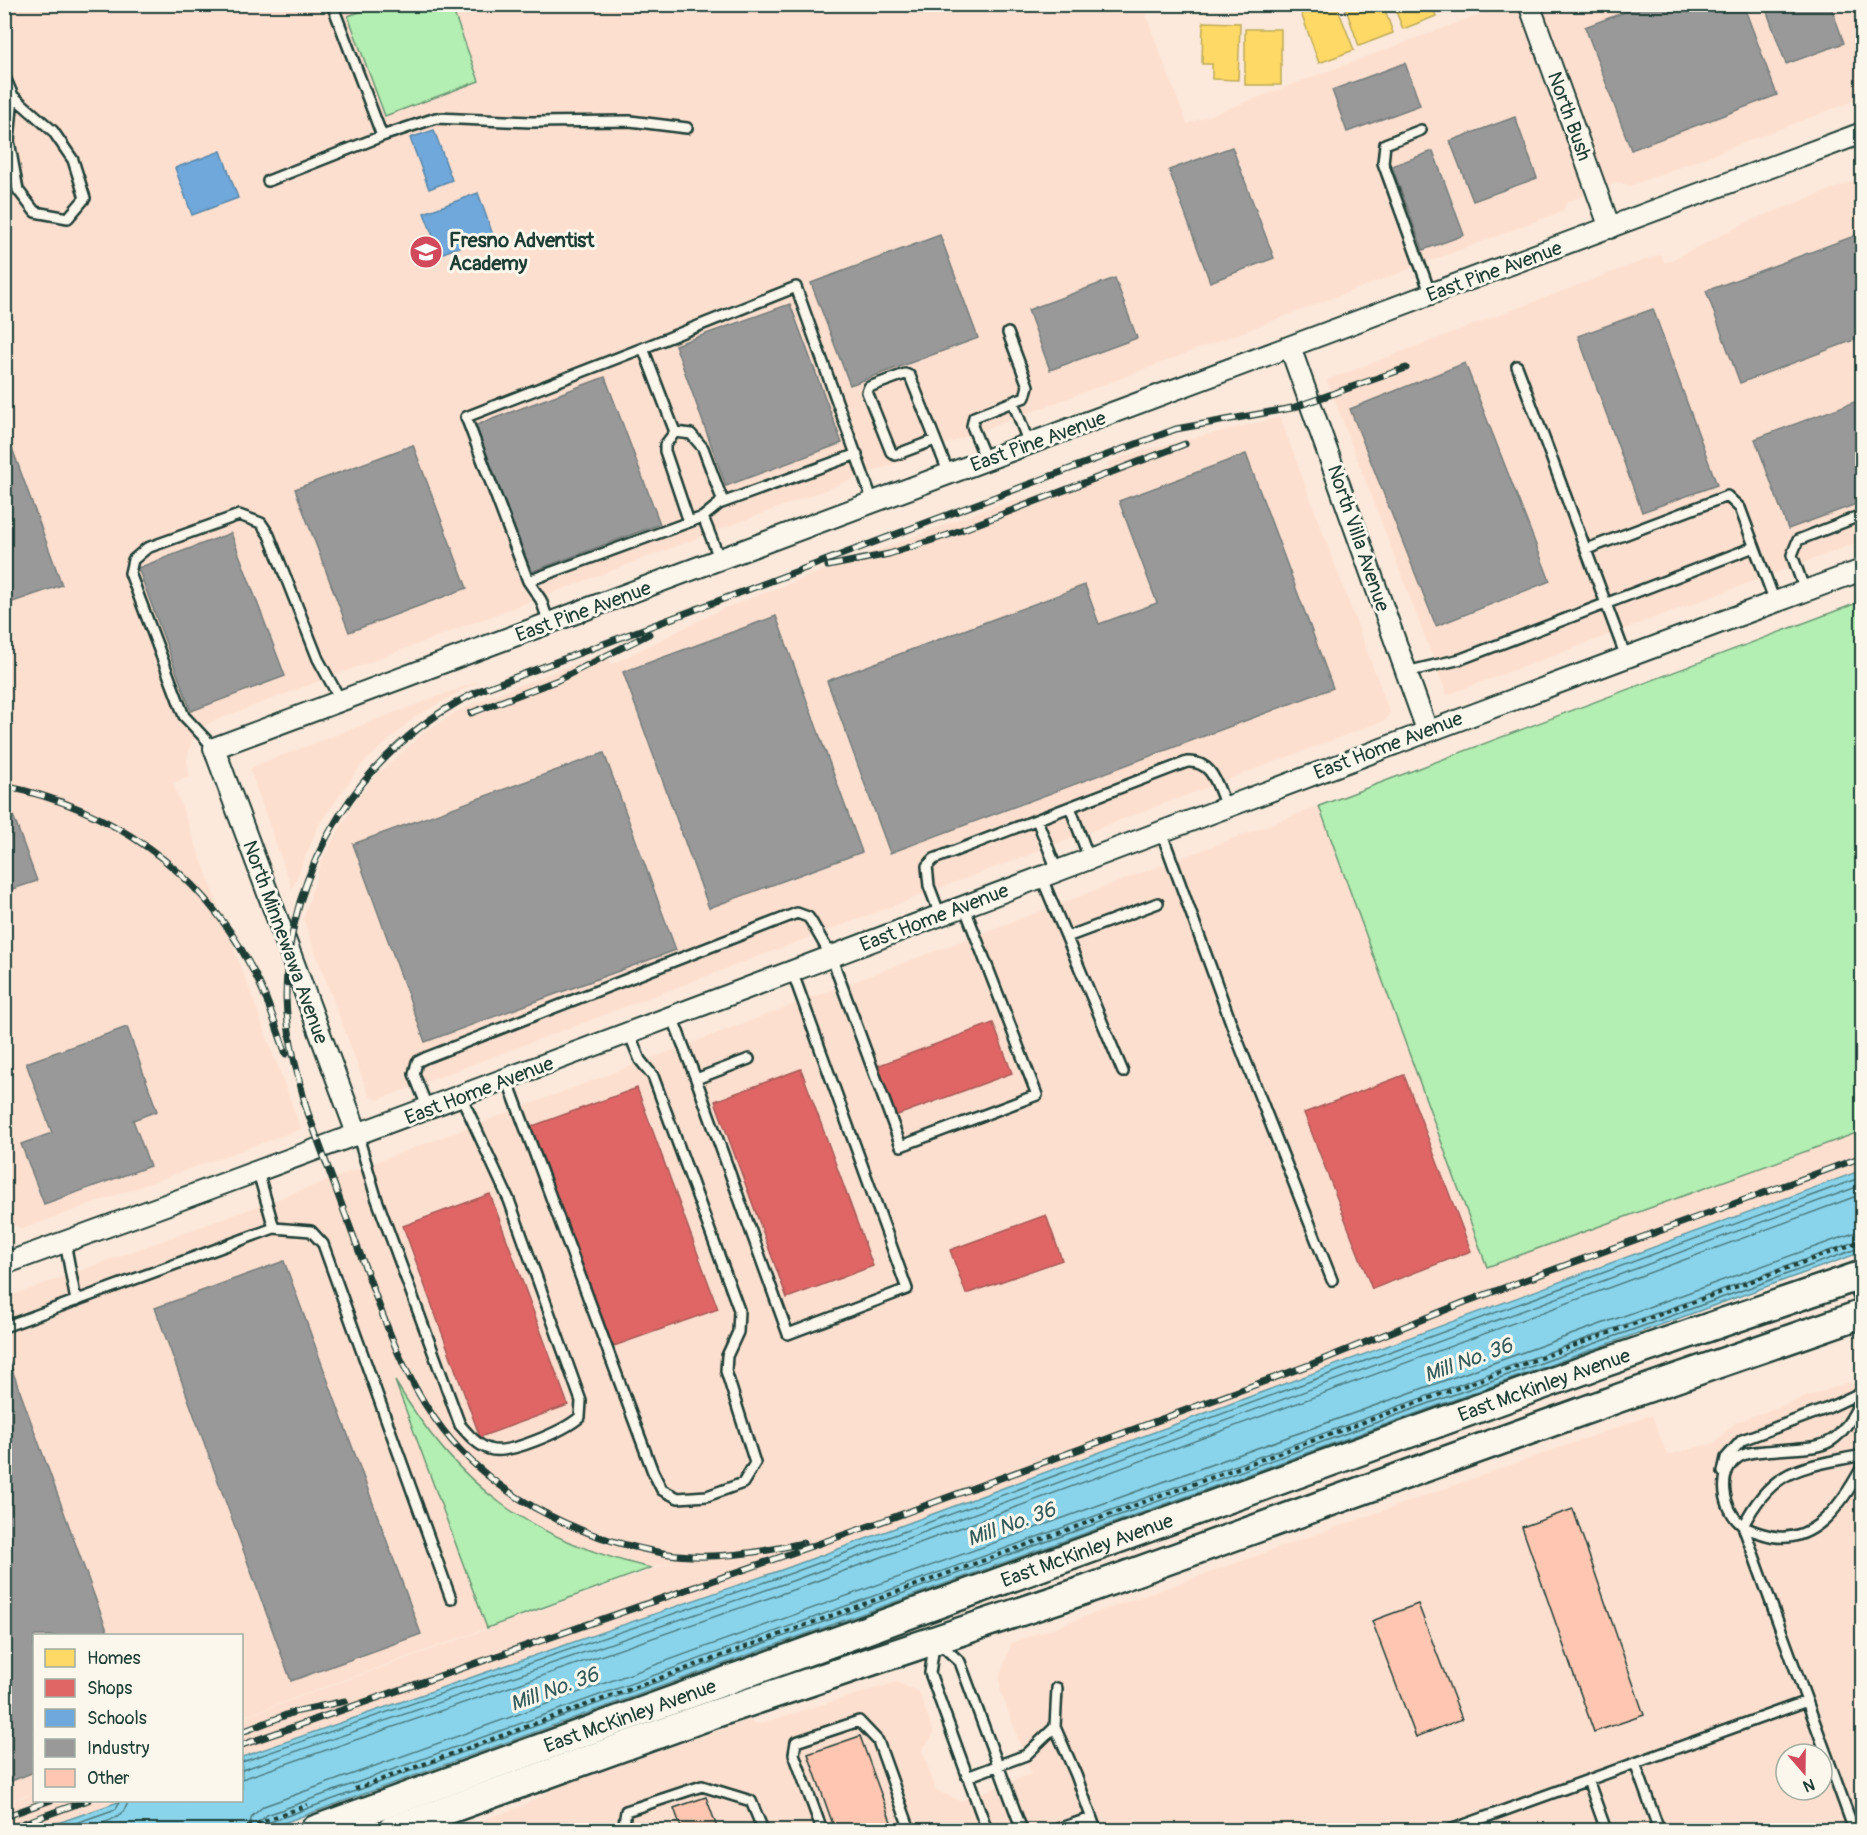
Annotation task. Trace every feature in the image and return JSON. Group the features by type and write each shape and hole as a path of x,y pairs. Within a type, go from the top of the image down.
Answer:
{"main road":[{"name":"East McKinley Avenue","path":"314,1830 1598,1365 1858,1277"},
{"name":"East McKinley Avenue","path":"392,1830 703,1718 1088,1590 1863,1314"},
{"path":"1389,1481 1391,1470 1406,1458 1510,1418 1598,1365"},
{"path":"1088,1590 1197,1533 1332,1486 1346,1475 1347,1456"},
{"path":"925,1608 935,1639"}],"street":[{"name":"North Bush","path":"1529,4 1610,228"},
{"name":"East Pine Avenue","path":"214,748 1863,133"},
{"name":"North Villa Avenue","path":"1290,347 1427,730"},
{"name":"East Home Avenue","path":"4,1264 358,1136 1427,730 1863,570"},
{"name":"North Minnewawa Avenue","path":"214,748 358,1136"}],"lane":[{"path":"332,4 382,136"},
{"path":"4,75 13,96 53,131 73,160 84,198 68,218 35,212 18,190 9,141 13,96"},
{"path":"268,181 382,136 436,118 531,122 630,121 687,128"},
{"path":"1421,130 1385,144 1383,163 1431,295"},
{"path":"549,623 541,600 528,581 466,417 796,287 873,502"},
{"path":"986,460 972,426 974,417 1025,398 1028,386 1008,333"},
{"path":"643,348 675,432"},
{"path":"1517,366 1626,657"},
{"path":"935,440 895,455 891,452 867,392 869,387 905,374 910,376 949,474"},
{"path":"1013,402 1029,444"},
{"path":"675,432 690,434 703,448 722,499 719,504"},
{"path":"675,432 665,445 665,452 688,522"},
{"path":"528,581 703,517 719,504 857,454"},
{"path":"1587,549 1727,496 1740,508 1775,602"},
{"path":"214,748 184,716 130,573 133,560 147,548 239,515 261,523 269,535 314,648 341,701"},
{"path":"1805,591 1792,555 1798,540 1863,515"},
{"path":"703,517 720,560"},
{"path":"1406,672 1461,659 1754,546"},
{"path":"940,915 929,886 927,866 934,859 1187,762 1197,761 1205,765 1212,773 1226,806"},
{"path":"1070,807 1089,858"},
{"path":"1036,820 1067,937 1123,1072"},
{"path":"1161,831 1234,1031 1332,1280"},
{"path":"1067,937 1158,903"},
{"path":"429,1109 414,1074 417,1062 792,915 801,914 808,916 831,956 901,1146 1036,1095 964,906"},
{"path":"672,1016 788,1334 907,1289 792,971"},
{"path":"507,1079 640,1439 662,1490 678,1498 707,1496 743,1483 755,1463 726,1371 727,1356 738,1332 739,1310 653,1076 640,1060 628,1033"},
{"path":"696,1079 749,1059"},
{"path":"358,1136 375,1197 460,1425 487,1449 502,1451 569,1426 580,1417 581,1401 509,1200 461,1096"},
{"path":"258,1172 274,1228"},
{"path":"4,1328 274,1228 311,1231 323,1244 451,1599"},
{"path":"65,1242 76,1301"},
{"path":"1858,1277 1863,1306"},
{"path":"1854,1830 1743,1526 1728,1507 1723,1471 1726,1458 1742,1440 1863,1392"},
{"path":"1725,1486 1729,1468 1739,1457 1753,1452 1819,1447 1839,1435 1852,1420 1863,1397"},
{"path":"1852,1420 1863,1425"},
{"path":"1743,1526 1766,1489 1787,1474 1863,1455"},
{"path":"1743,1526 1764,1535 1782,1537 1801,1535 1819,1525 1836,1509 1863,1467"},
{"path":"935,1639 960,1662 1022,1830"},
{"path":"935,1639 930,1673 987,1830"},
{"path":"1057,1688 1055,1727 1096,1830"},
{"path":"1450,1830 1807,1701"},
{"path":"822,1830 794,1754 796,1742 859,1721 878,1741 910,1830"},
{"path":"967,1777 1026,1755 1055,1727"},
{"path":"1635,1763 1659,1830"},
{"path":"1588,1780 1606,1830"},
{"path":"623,1830 626,1811 702,1786 751,1801 763,1830"},
{"path":"1054,1830 1091,1818"}],"path":[{"path":"346,1791 1863,1241"},
{"path":"239,1830 314,1803"}],"shaded area":[{"path":"4,5 1142,5 1187,124 1505,5 1862,5 1862,98 1629,186 1620,182 1567,202 1563,211 211,722 198,731 190,745 187,761 190,777 173,783 301,1129 22,1229 4,1221"},
{"path":"1862,178 1862,541 1447,695 1327,380 1661,254 1665,263 1754,219"},
{"path":"1280,417 1390,713 1386,720 378,1100 369,1096 303,919 322,860 356,800 376,775 428,729 458,711 493,695 606,652 612,664 722,609 994,506 1112,478 1107,463 1136,452"},
{"path":"481,680 416,716 362,764 319,824 292,889 250,770 254,766"},
{"path":"1319,806 1487,1267 1862,1131 1862,1170 787,1568 243,1757 243,1718 676,1561 651,1568 610,1559 569,1544 536,1527 499,1503 466,1475 440,1448 397,1385 487,1628 243,1717 243,1634 33,1634 33,1792 5,1803 5,1298 321,1183"},
{"path":"1849,1382 1862,1388 1862,1830 454,1830 520,1807 558,1787 748,1720 758,1724 897,1682 919,1692 934,1734 922,1750 936,1790 960,1801 1031,1774 1000,1689 1000,1676 1011,1643 1652,1415 1667,1455 1714,1443 1736,1422"},
{"path":"33,1793 33,1802 118,1802 38,1830 5,1830 5,1804"}],"green space":[{"path":"379,5 451,5 479,81 385,116 348,16"},
{"path":"1862,601 1862,1131 1487,1267 1319,806"},
{"path":"395,1381 419,1418 445,1451 501,1504 533,1524 569,1542 651,1568 487,1628"}],"water":[{"name":"Mill No. 36","path":"1862,1170 1862,1252 264,1830 38,1830 118,1802 243,1802 243,1757 787,1568"}],"building: Homes":[{"path":"1310,4 1336,4 1354,50 1319,63 1301,13 1312,9"},
{"path":"1344,4 1383,4 1393,33 1359,46"},
{"path":"1393,4 1432,4 1436,16 1403,29"},
{"path":"1439,4 1464,4 1442,13"},
{"path":"1203,22 1240,23 1238,80 1212,79 1212,64 1202,64"},
{"path":"1245,29 1281,29 1281,85 1245,85"}],"building: Shops":[{"path":"993,1023 1012,1073 895,1116 877,1066"},
{"path":"801,1069 873,1266 787,1298 715,1101"},
{"path":"1404,1075 1471,1251 1372,1289 1304,1113"},
{"path":"637,1088 718,1309 611,1347 530,1127"},
{"path":"490,1194 568,1405 480,1437 403,1226"},
{"path":"1046,1215 1062,1260 966,1294 950,1250"}],"building: Schools":[{"path":"434,130 452,180 429,189 410,138"},
{"path":"221,151 238,198 192,215 175,168"},
{"path":"478,193 493,235 440,254 424,213"}],"building: Industry":[{"path":"1646,4 1743,4 1777,95 1631,150 1585,27"},
{"path":"1764,4 1830,4 1844,43 1786,64"},
{"path":"1405,63 1420,105 1347,132 1332,90"},
{"path":"1515,117 1537,178 1473,201 1450,141"},
{"path":"1232,147 1274,258 1210,282 1169,170"},
{"path":"1433,151 1464,235 1423,250 1392,166"},
{"path":"1862,233 1862,337 1740,383 1706,291"},
{"path":"940,235 978,338 850,385 811,283"},
{"path":"1115,278 1137,338 1050,370 1028,310"},
{"path":"790,304 842,443 726,486 675,345"},
{"path":"1653,309 1717,485 1642,512 1578,336"},
{"path":"1465,363 1550,581 1436,626 1350,409"},
{"path":"605,377 660,524 528,573 474,426"},
{"path":"1862,399 1862,502 1788,529 1755,439"},
{"path":"4,426 62,585 4,605"},
{"path":"413,445 467,588 349,632 295,489"},
{"path":"1246,454 1333,688 890,853 827,681 1085,585 1099,624 1157,603 1119,501"},
{"path":"231,533 285,676 191,711 138,568"},
{"path":"776,616 862,852 709,908 623,672"},
{"path":"604,753 676,950 425,1042 353,844"},
{"path":"6,796 37,881 4,892 4,797"},
{"path":"127,1027 157,1111 133,1120 150,1166 44,1204 21,1144 52,1133 26,1063"},
{"path":"284,1261 421,1634 291,1681 155,1308"},
{"path":"6,1353 108,1634 33,1634 33,1772 9,1782 4,1768"}],"building: Other":[{"path":"1573,1509 1644,1715 1594,1732 1522,1527"},
{"path":"1418,1604 1462,1719 1416,1737 1372,1621"},
{"path":"860,1736 894,1830 835,1830 808,1754"},
{"path":"706,1797 718,1830 682,1830 674,1808"}],"railway":[{"path":"307,1110 290,1040 286,997 290,949 300,902 317,858 339,816 367,777 401,743 439,714 481,690 1176,429 1292,408 1406,368"},
{"path":"828,566 889,554 948,535 1185,444"},
{"path":"471,713 558,680 649,634"},
{"path":"4,786 80,809 148,847 178,872 205,899 229,931 250,965 266,998 286,1054"},
{"path":"304,1102 379,1306 403,1364 435,1419 480,1469 507,1490 566,1524 630,1546 663,1553 715,1556 751,1553 803,1543"},
{"path":"243,1745 875,1524 1312,1364 1465,1302 1862,1157"},
{"path":"243,1732 294,1712 345,1701"},
{"path":"4,1817 45,1802"},
{"path":"5,1830 82,1802"}],"place":[{"name":"Fresno Adventist Academy","path":"426,252"}]}
